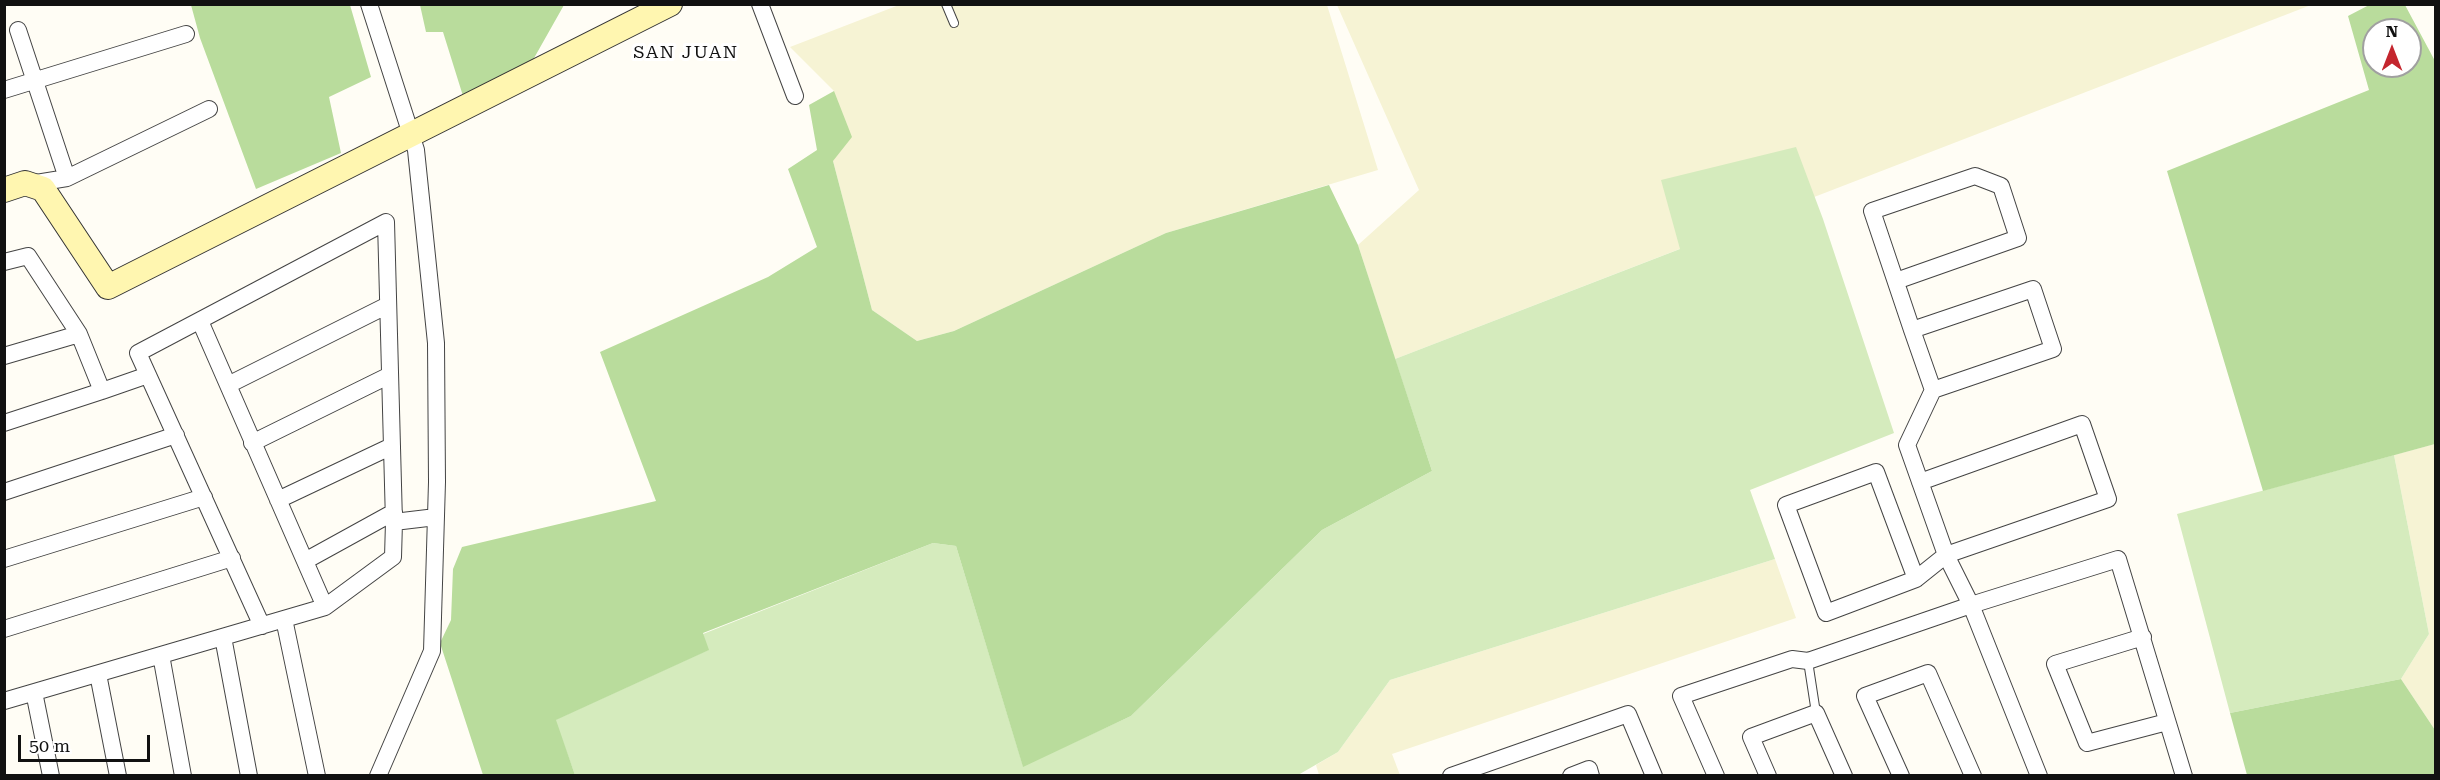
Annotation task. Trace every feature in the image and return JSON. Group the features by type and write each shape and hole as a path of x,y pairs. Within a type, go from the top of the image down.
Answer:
{"street":[{"path":"369,4 416,150 436,344 436,517 432,651 378,776"},
{"path":"29,184 43,189 108,287 670,4"},
{"path":"760,4 795,96"},
{"path":"18,30 67,178"},
{"path":"4,90 186,34"},
{"path":"4,190 25,183 67,178 209,109"},
{"path":"1896,281 2018,238 2001,186 1975,176 1872,211 1933,390 1907,445 1946,555 1971,605 2039,776"},
{"path":"4,701 262,626 325,607 393,556 394,517 386,222 138,353 262,626"},
{"path":"4,262 28,256 79,334 102,391"},
{"path":"1912,330 2032,289 2054,349 1933,390"},
{"path":"228,385 388,305"},
{"path":"200,321 325,607"},
{"path":"4,356 79,334"},
{"path":"4,423 148,375"},
{"path":"252,443 390,375"},
{"path":"1916,579 1876,472 1786,505 1826,613 1916,579 1946,555 2108,499 2082,424 1920,482"},
{"path":"4,492 176,435"},
{"path":"278,500 392,446"},
{"path":"4,559 204,497"},
{"path":"304,561 394,517 436,517"},
{"path":"4,629 232,558"},
{"path":"1716,776 1681,696 1792,658 1808,662 1971,605 2118,559 2184,776"},
{"path":"284,619 317,776"},
{"path":"224,637 249,776"},
{"path":"2142,637 2055,664 2087,743 2168,722"},
{"path":"160,655 183,776"},
{"path":"1901,776 1865,696 1928,673 1973,776"},
{"path":"98,674 118,776"},
{"path":"34,692 51,776"},
{"path":"1768,776 1751,737 1816,713 1844,776"},
{"path":"1451,776 1628,714 1654,776"},
{"path":"1571,776 1588,769 1591,776"}],"lane":[{"path":"946,4 954,23"},
{"path":"1808,662 1816,713"}],"shaded area":[{"path":"899,5 1327,5 1378,170 1166,233 954,331 917,341 872,310 833,161 834,91 790,47"},
{"path":"1337,5 2311,5 1395,359 1358,245 1419,190"},
{"path":"2435,444 2435,730 2401,679 2429,634 2394,455"},
{"path":"1775,559 1796,618 1392,754 1400,775 1319,775 1316,765 1338,752 1390,680"}],"green space":[{"path":"2371,4 2405,5 2412,18 2362,18 2362,65 2348,16"},
{"path":"191,5 350,5 371,77 329,97 341,153 256,189 200,38"},
{"path":"420,5 564,5 529,67 463,96 443,32 426,32"},
{"path":"2422,37 2435,61 2435,444 2263,491 2167,171 2369,90 2366,78 2422,78"},
{"path":"834,91 852,137 833,161 872,310 917,341 954,331 1166,233 1329,185 1358,245 1432,471 1322,530 1131,716 1023,767 956,546 933,543 703,633 709,650 556,720 575,775 483,775 440,643 451,620 453,569 462,547 656,501 600,352 768,277 817,247 788,169 817,150 809,105"},
{"path":"1796,147 1823,219 1894,433 1750,490 1775,559 1390,680 1338,752 1298,775 575,775 555,720 708,650 703,634 933,543 956,546 1023,766 1131,716 1322,530 1432,471 1395,359 1680,249 1661,180"},
{"path":"2394,455 2429,634 2401,679 2230,713 2177,514"},
{"path":"2401,679 2435,730 2435,775 2247,775 2230,713"}],"district":[{"name":"SAN JUAN","path":"686,53"}]}
